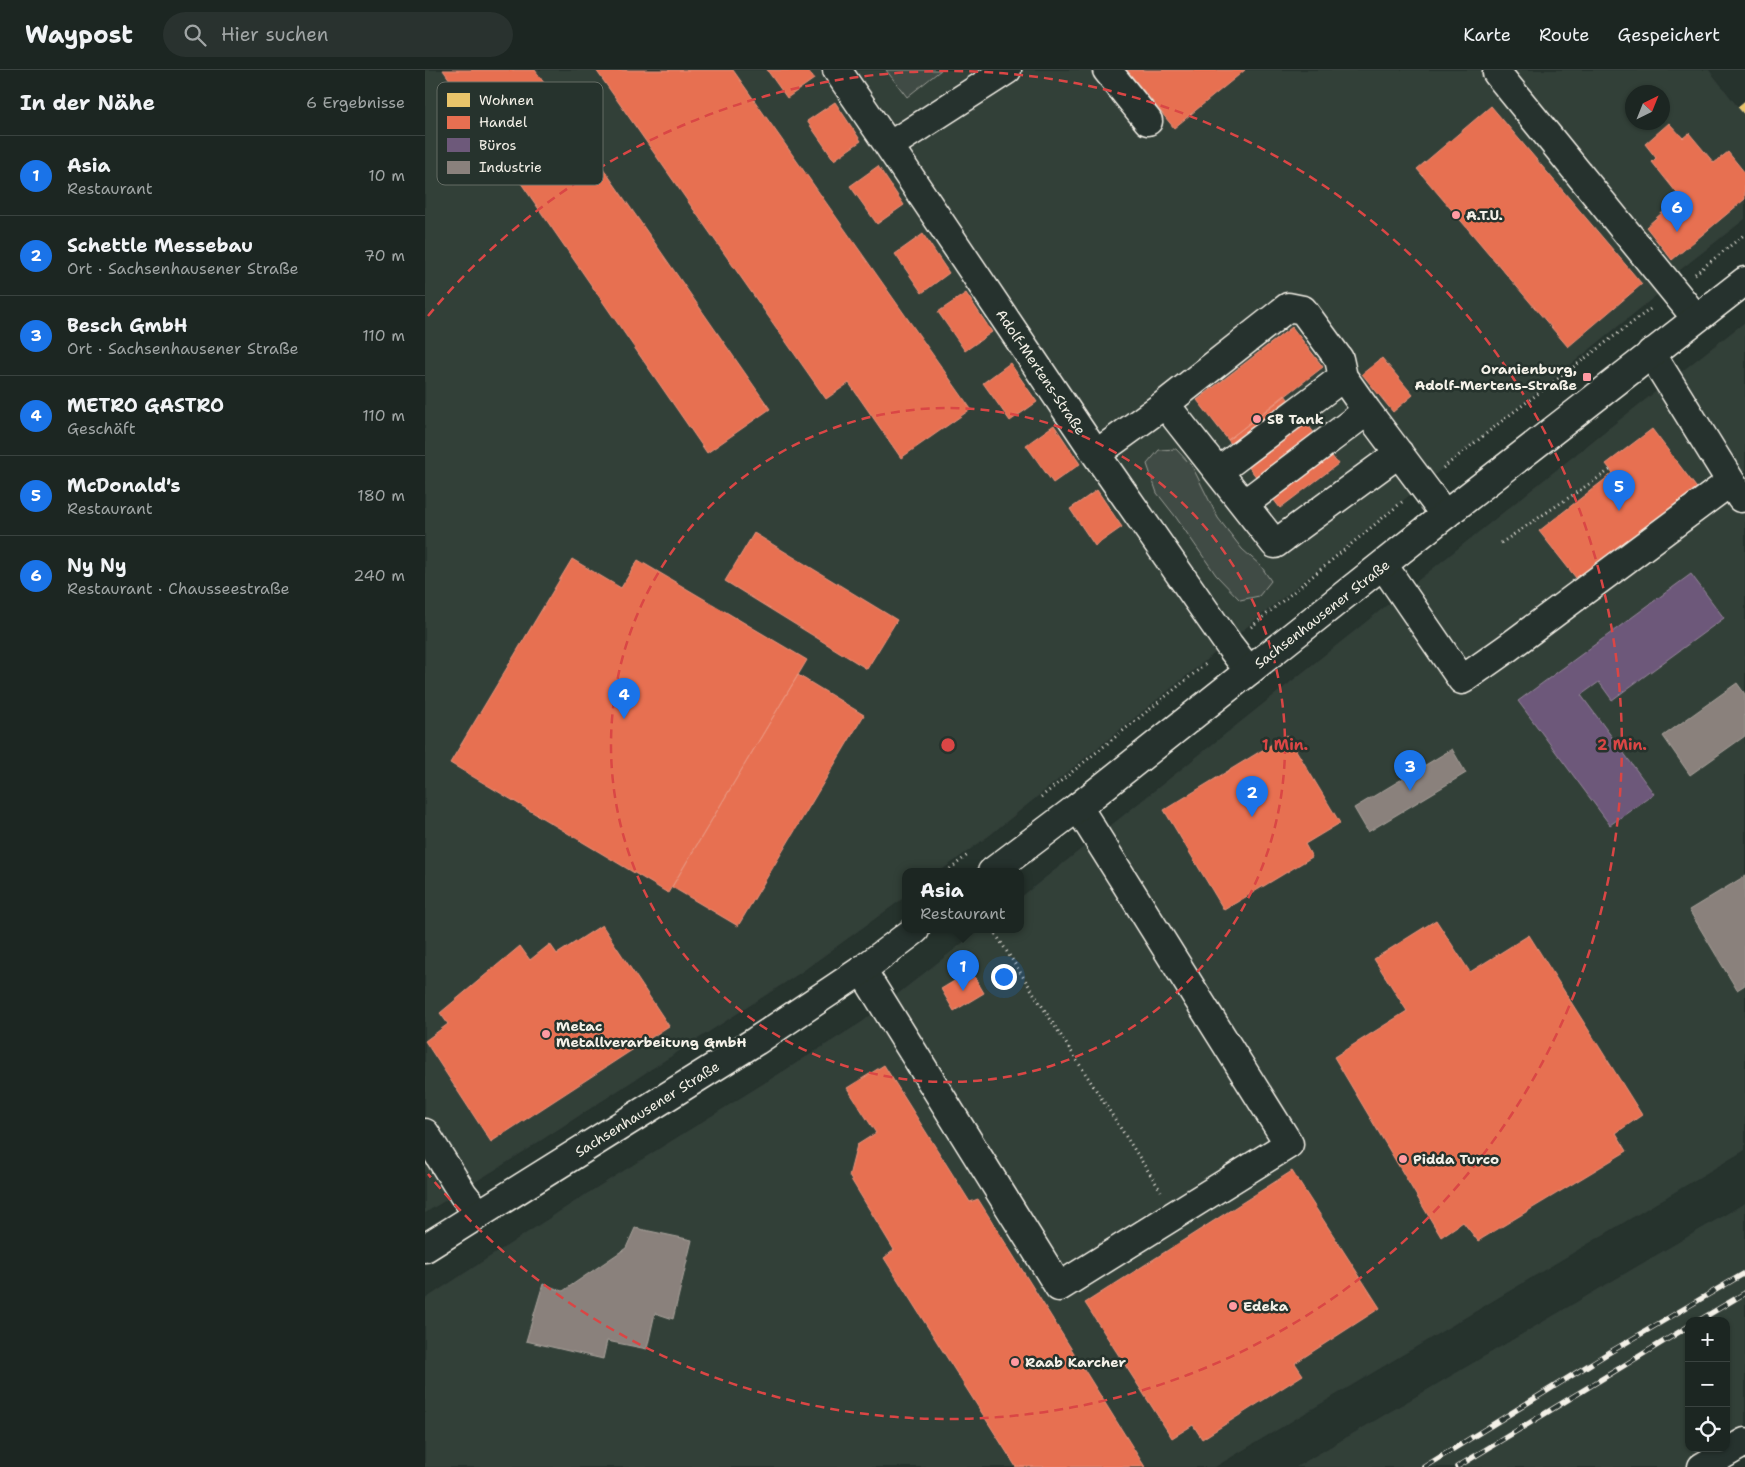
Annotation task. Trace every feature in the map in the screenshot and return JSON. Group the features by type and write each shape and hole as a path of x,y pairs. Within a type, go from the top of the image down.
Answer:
{"main road":[{"name":"Adolf-Mertens-Straße","path":"837,70 1096,454 1249,671"},
{"path":"889,146 1007,70"},
{"path":"1107,70 1148,121"},
{"path":"1498,70 1497,73 1696,318"},
{"name":"Sachsenhausener Straße","path":"997,868 1078,807 1445,515 1745,281"},
{"path":"1096,454 1165,404 1289,307 1303,310 1339,359 1343,377 1445,515"},
{"path":"1383,565 1462,680 1735,490 1651,353"},
{"path":"1219,471 1343,377"},
{"path":"1165,404 1275,544 1399,453"},
{"path":"1244,504 1367,411"},
{"path":"862,970 1059,1287 1289,1144 1078,807"},
{"name":"Sachsenhausener Straße","path":"425,1248 756,1041 862,970 911,933"},
{"path":"425,1133 463,1194 479,1214"},
{"path":"1702,1467 1745,1442"}],"path":[{"path":"1037,800 1229,645 1422,484 1507,417 1674,291 1745,234"},
{"path":"1501,544 1610,470"},
{"path":"951,868 975,850"},
{"path":"995,933 1176,1214"}],"shaded area":[{"path":"425,70 886,70 907,97 941,70 1709,70 1745,116 1745,219 1680,270 1663,290 990,835 945,868 902,868 902,899 800,973 506,1163 425,1213"},
{"path":"886,70 941,70 907,97"},
{"path":"1745,322 1745,1150 1215,1467 425,1467 425,1299 588,1193 862,1022 975,933 1024,933 1024,895 1609,428"},
{"path":"1176,449 1192,466 1218,518 1242,549 1261,566 1271,581 1259,596 1240,600 1216,575 1157,493 1147,464 1159,450"},
{"path":"1745,1203 1745,1432 1730,1441 1730,1317 1685,1317 1685,1452 1711,1452 1686,1467 1296,1467"}],"building: Wohnen":[{"path":"1745,101 1745,115 1738,107"}],"building: Handel":[{"path":"443,70 535,70 543,82 451,82"},
{"path":"596,70 733,70 971,409 901,458 849,383 826,399"},
{"path":"767,70 808,70 814,79 787,98"},
{"path":"1127,70 1245,70 1174,128"},
{"path":"835,102 861,141 834,160 807,121"},
{"path":"1491,106 1642,284 1568,347 1417,169"},
{"path":"1670,124 1683,138 1689,133 1714,163 1728,152 1745,173 1745,199 1672,260 1646,227 1680,197 1652,162 1656,158 1645,144 1661,130 1670,130"},
{"path":"878,166 904,205 877,224 850,186"},
{"path":"603,168 770,409 707,453 522,185 603,185"},
{"path":"923,234 949,273 922,293 895,254"},
{"path":"966,293 992,332 965,351 938,312"},
{"path":"1292,327 1323,367 1228,440 1197,400"},
{"path":"1382,358 1413,395 1393,412 1362,374"},
{"path":"1010,363 1037,402 1010,421 983,383"},
{"path":"1285,395 1338,464 1280,508 1228,440"},
{"path":"1054,425 1080,464 1053,483 1026,445"},
{"path":"1652,429 1699,491 1580,583 1539,531 1613,473 1606,464"},
{"path":"1097,490 1122,527 1095,546 1070,509"},
{"path":"754,533 897,620 867,669 725,581"},
{"path":"572,559 621,588 638,560 807,660 668,893 450,763"},
{"path":"798,675 864,715 738,926 672,887"},
{"path":"1287,735 1340,823 1305,844 1312,857 1224,910 1164,810"},
{"path":"1436,920 1470,972 1529,935 1642,1115 1616,1133 1627,1151 1478,1241 1463,1222 1441,1237 1334,1057 1407,1011 1374,959"},
{"name":"Metac Metallverarbeitung GmbH","path":"602,925 669,1026 491,1142 425,1041 448,1024 440,1013 520,946 530,960 550,944 557,954"},
{"path":"971,971 984,993 954,1011 941,989"},
{"name":"Raab Karcher","path":"884,1065 970,1202 978,1199 1145,1467 1016,1467 884,1258 894,1250 849,1176 857,1145 876,1133 847,1088"},
{"name":"Edeka","path":"1292,1171 1380,1308 1295,1363 1303,1375 1202,1439 1193,1425 1172,1438 1085,1303"}],"building: Büros":[{"path":"1691,574 1724,618 1612,700 1599,682 1581,695 1654,794 1610,825 1518,701"}],"building: Industrie":[{"path":"1737,683 1745,694 1745,736 1690,775 1663,736"},
{"path":"1452,749 1466,773 1368,832 1354,808"},
{"path":"1745,876 1745,985 1737,990 1689,910"},
{"path":"635,1228 692,1240 673,1319 655,1313 647,1349 607,1341 603,1359 526,1341 543,1284 563,1291 626,1248"}],"railway":[{"path":"1424,1467 1605,1355 1745,1273"},
{"path":"1705,1317 1745,1293"},
{"path":"1457,1467 1685,1328"}],"place":[{"name":"A.T.U.","path":"1456,215"},
{"name":"Ny Ny","path":"1677,232"},
{"name":"Oranienburg, Adolf-Mertens-Straße","path":"1587,377"},
{"name":"SB Tank","path":"1257,419"},
{"name":"McDonald's","path":"1619,511"},
{"name":"METRO GASTRO","path":"624,719"},
{"name":"Besch GmbH","path":"1410,791"},
{"name":"Schettle Messebau","path":"1252,817"},
{"name":"Asia","path":"963,991"},
{"name":"Metac Metallverarbeitung GmbH","path":"546,1034"},
{"name":"Pidda Turco","path":"1403,1159"},
{"name":"Edeka","path":"1233,1306"},
{"name":"Raab Karcher","path":"1015,1362"}]}
